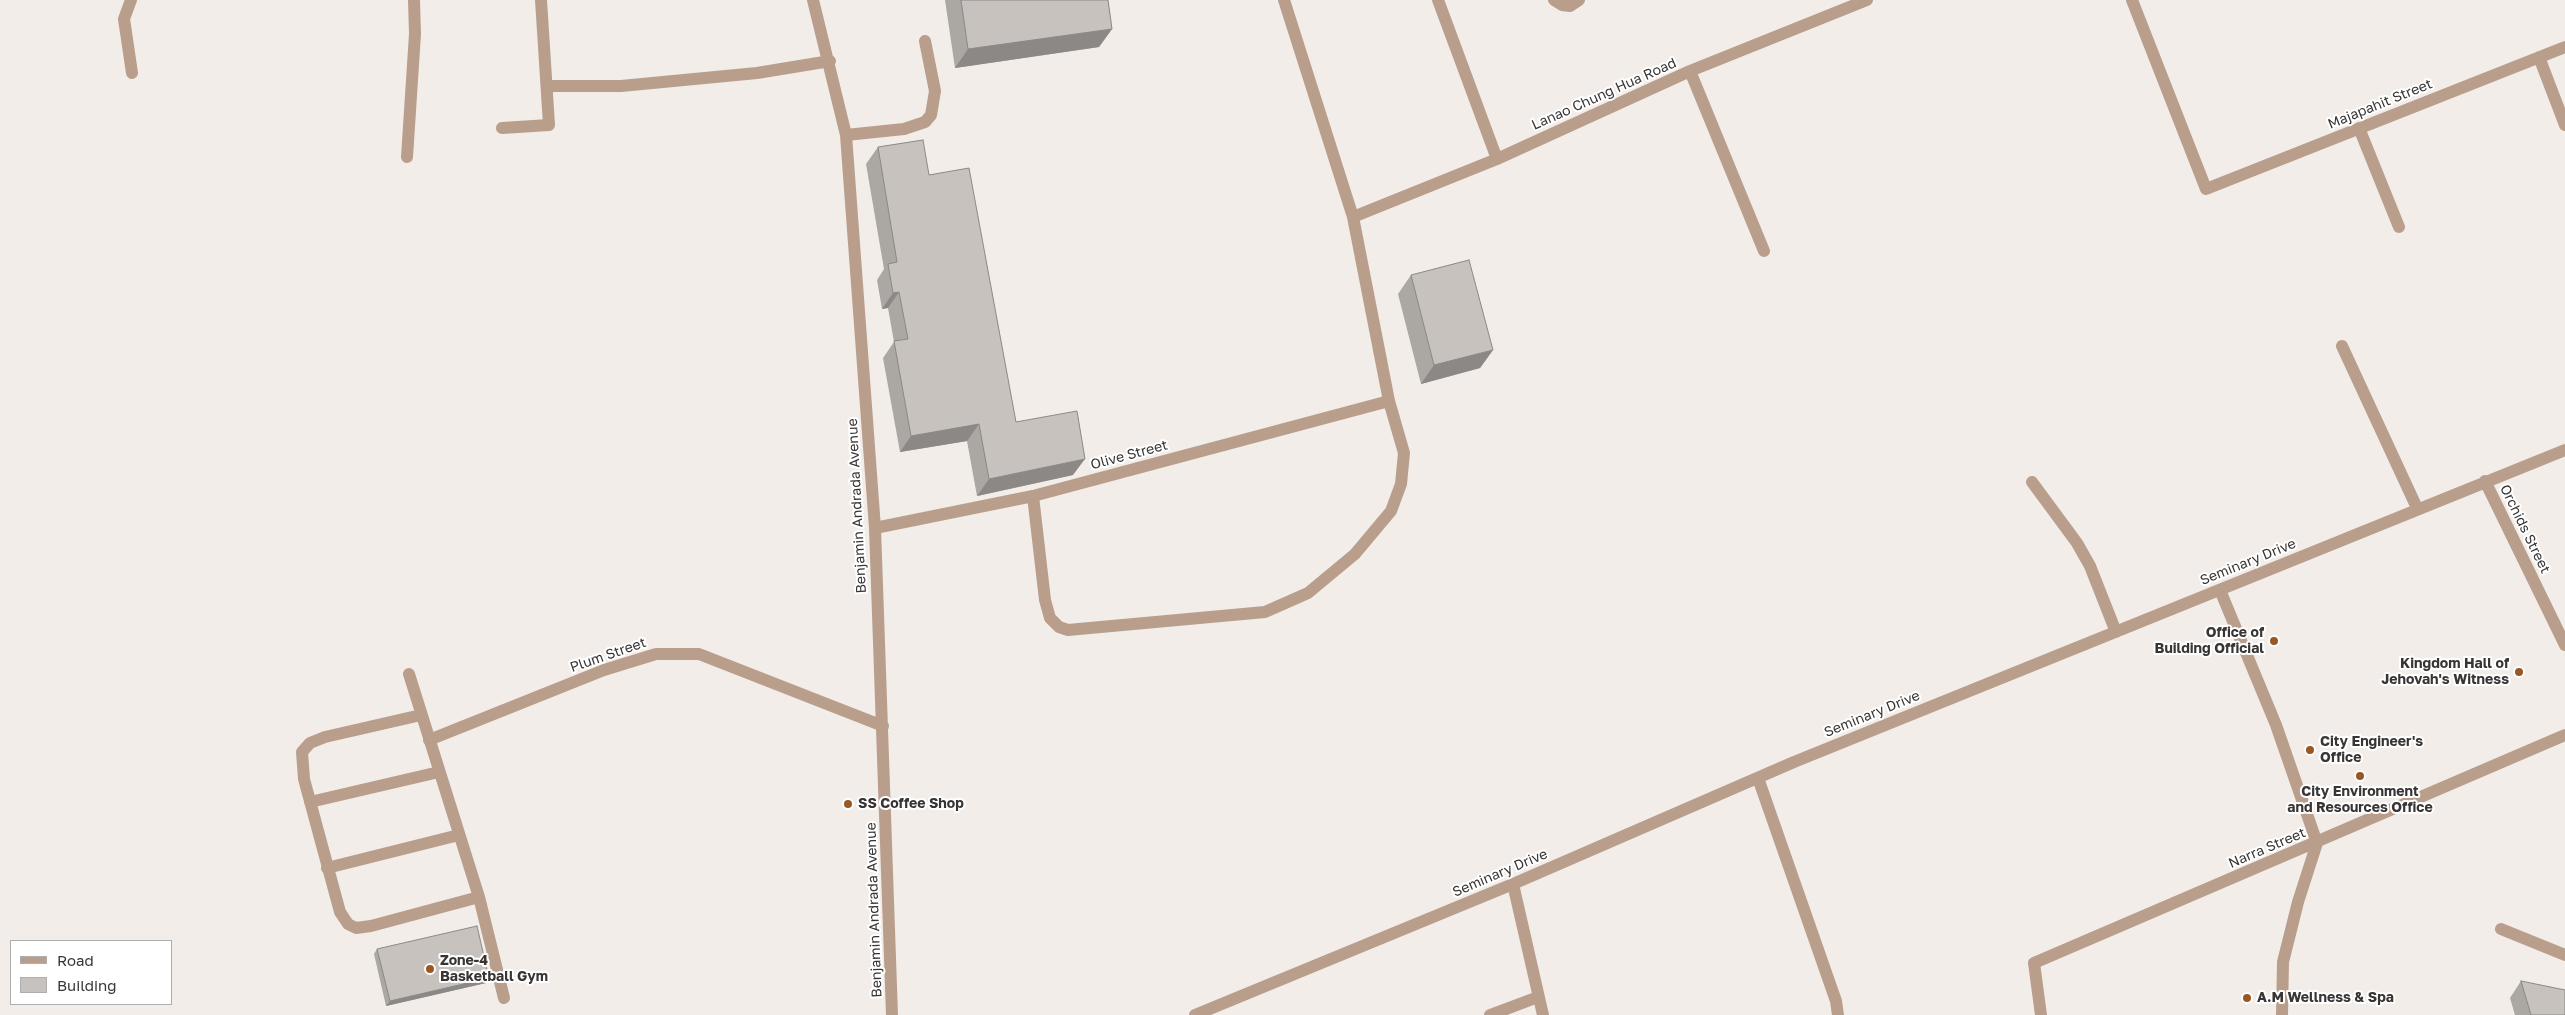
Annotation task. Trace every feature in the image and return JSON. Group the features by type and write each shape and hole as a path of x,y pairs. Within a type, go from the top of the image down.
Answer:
{"street":[{"path":"131,0 124,19 132,73"},
{"path":"407,157 415,34 414,0"},
{"path":"502,128 549,125 541,0"},
{"name":"Benjamin Andrada Avenue","path":"813,0 830,61 846,134 875,528 892,1015"},
{"path":"1033,496 1045,600 1050,618 1059,627 1068,630 1265,612 1308,593 1355,554 1392,511 1401,484 1404,453 1389,401 1353,216 1284,0"},
{"path":"1438,0 1497,159"},
{"path":"1554,0 1562,5 1570,6 1579,0"},
{"name":"Lanao Chung Hua Road","path":"1353,216 1497,159 1690,71 1868,0"},
{"name":"Majapahit Street","path":"2132,0 2206,189 2565,47"},
{"path":"846,134 904,129 925,122 931,115 935,91 925,41"},
{"path":"2538,58 2565,125"},
{"path":"546,86 621,86 757,74 830,61"},
{"path":"1690,71 1764,252"},
{"path":"2359,128 2399,227"},
{"path":"2342,346 2417,508"},
{"name":"Olive Street","path":"875,528 1033,496 1389,401"},
{"name":"Seminary Drive","path":"1195,1015 1513,884 1758,778 2417,508 2565,450"},
{"name":"Orchids Street","path":"2485,481 2565,644"},
{"path":"2032,482 2077,543 2090,566 2116,632"},
{"path":"2220,590 2276,725 2317,843 2298,902 2283,962 2282,1015"},
{"name":"Plum Street","path":"429,740 604,670 656,654 699,654 883,726"},
{"path":"408,674 479,897 504,998"},
{"path":"421,715 325,737 310,743 302,752 304,779 340,912 348,924 356,928 371,926 479,897"},
{"name":"Narra Street","path":"2041,1015 2034,963 2565,735"},
{"path":"310,802 439,772"},
{"path":"1758,778 1836,1001 1838,1015"},
{"path":"328,868 459,835"},
{"path":"1513,884 1543,1015"},
{"path":"2500,929 2565,955"},
{"path":"1490,1015 1538,997"}],"building":[{"path":"961,0 1108,0 1112,29 968,49"},
{"path":"923,140 929,175 969,168 1016,422 1077,411 1085,459 989,479 979,424 911,436 894,341 908,339 899,292 893,293 888,264 897,262 878,147"},
{"path":"1469,260 1493,350 1434,365 1411,275"},
{"name":"Zone-4 Basketball Gym","path":"477,926 489,978 390,1001 377,949"},
{"path":"2521,981 2565,990 2565,1015 2531,1015"}],"place":[{"name":"Office of Building Official","path":"2274,641"},
{"name":"Kingdom Hall of Jehovah's Witness","path":"2519,672"},
{"name":"City Engineer's Office","path":"2310,750"},
{"name":"City Environment and Resources Office","path":"2360,776"},
{"name":"SS Coffee Shop","path":"848,804"},
{"name":"Zone-4 Basketball Gym","path":"430,969"},
{"name":"A.M Wellness & Spa","path":"2247,998"}]}
